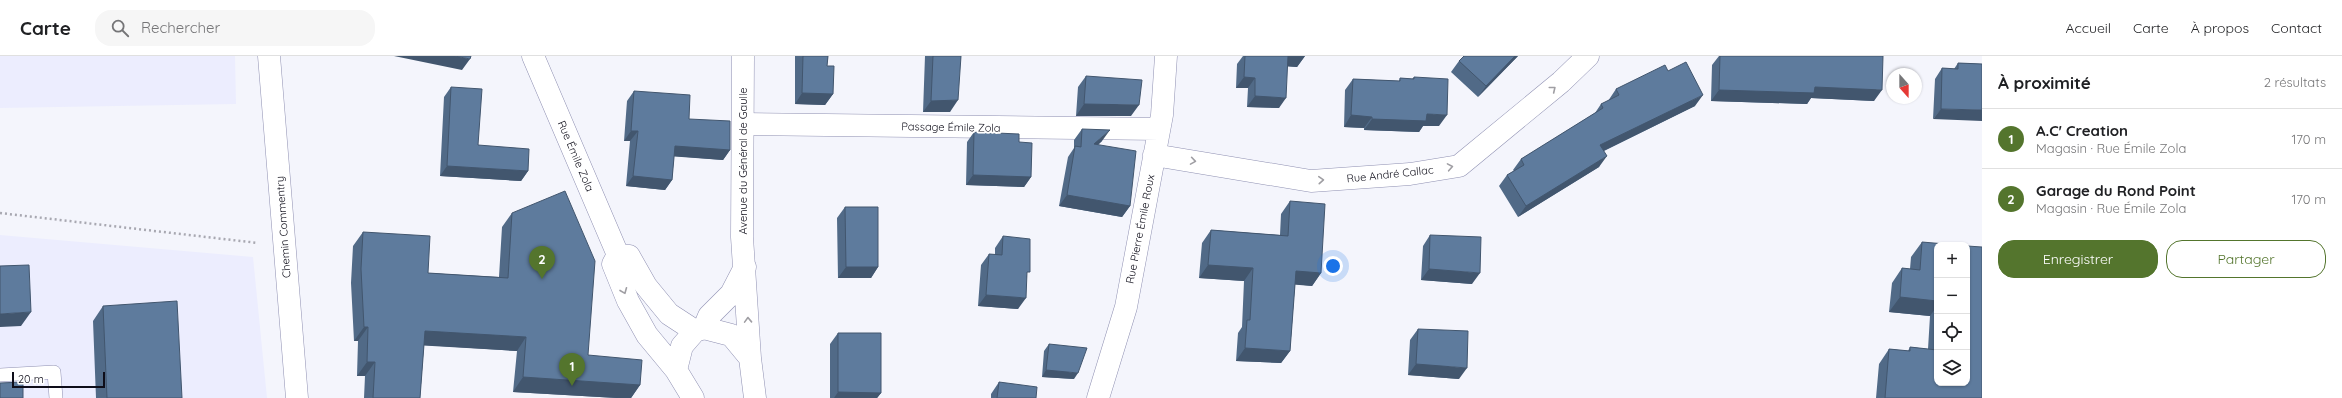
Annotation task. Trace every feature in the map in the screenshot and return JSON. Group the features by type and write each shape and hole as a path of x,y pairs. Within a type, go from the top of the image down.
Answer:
{"street":[{"name":"Chemin Commentry","path":"269,56 297,398"},
{"name":"Rue Émile Zola","path":"534,56 618,255 613,264 628,301 647,335 676,370"},
{"name":"Avenue du Général de Gaulle","path":"743,56 742,237 754,398"},
{"name":"Rue Pierre Émile Roux","path":"1098,398 1126,307 1159,129 1166,56"},
{"name":"Rue André Callac","path":"1154,155 1311,181 1410,174 1459,166 1561,82 1588,56"},
{"name":"Passage Émile Zola","path":"743,124 1159,129"},
{"path":"618,255 630,256 646,286 668,314 700,329 731,336 750,358"},
{"path":"693,398 676,370 682,346 700,329 709,316 731,294 745,267"}],"lane":[{"path":"0,375 54,372 56,398"}],"path":[{"path":"0,213 284,246"}],"shaded area":[{"path":"0,56 235,56 236,104 0,108"},
{"path":"0,235 253,257 267,398 0,398"}],"building":[{"path":"455,56 471,56 470,59"},
{"path":"803,56 828,56 827,66 834,66 833,94 802,93"},
{"path":"933,56 961,56 958,100 931,101"},
{"path":"1245,56 1288,56 1286,98 1255,96 1255,78 1244,77"},
{"path":"1464,56 1515,56 1486,86 1459,61"},
{"path":"1720,56 1883,56 1882,90 1815,87 1814,93 1719,90"},
{"path":"1686,62 1703,95 1600,145 1607,156 1526,206 1507,175 1524,165 1521,159 1603,108 1601,104 1619,95 1616,89 1665,65 1668,71"},
{"path":"1958,63 1982,64 1982,110 1941,109 1942,68 1958,69"},
{"path":"1086,76 1142,80 1139,105 1084,104"},
{"path":"1414,77 1448,79 1447,115 1427,114 1426,121 1372,119 1372,117 1351,115 1353,79 1400,81 1400,78 1414,79"},
{"path":"451,87 482,89 478,145 529,149 528,171 447,166"},
{"path":"634,91 690,95 689,119 730,121 730,150 675,146 672,180 633,176 638,131 631,131"},
{"path":"1082,129 1110,130 1094,144 1136,151 1130,206 1067,195 1075,146 1081,147"},
{"path":"974,132 1019,134 1019,142 1032,143 1031,177 973,175"},
{"path":"565,191 595,261 588,355 642,360 640,385 523,377 526,337 425,331 420,398 373,398 375,362 367,362 368,327 364,327 361,269 363,232 430,236 428,273 508,278 512,213"},
{"path":"1290,201 1325,204 1321,273 1296,271 1290,351 1245,348 1247,320 1250,320 1253,268 1208,265 1211,230 1288,236"},
{"path":"845,207 878,207 878,267 846,267"},
{"path":"1430,235 1481,237 1480,273 1429,269"},
{"path":"1003,236 1030,239 1030,272 1027,272 1026,298 986,295 989,254 1002,255"},
{"path":"1922,242 1934,243 1934,301 1900,297 1902,268 1920,270"},
{"path":"1970,246 1982,247 1982,398 1885,398 1889,349 1910,351 1910,347 1934,350 1934,386 1970,386"},
{"path":"29,265 31,312 0,314 0,266"},
{"path":"177,301 182,398 107,398 103,306"},
{"path":"1418,329 1468,331 1467,368 1416,364"},
{"path":"838,333 881,333 881,393 838,392"},
{"path":"1049,344 1087,348 1078,373 1046,370"},
{"path":"23,382 23,398 0,398 0,383"},
{"path":"999,382 1037,387 1036,398 997,398"}],"place":[{"name":"Garage du Rond Point","path":"542,279"},
{"name":"A.C' Creation","path":"572,386"}]}
